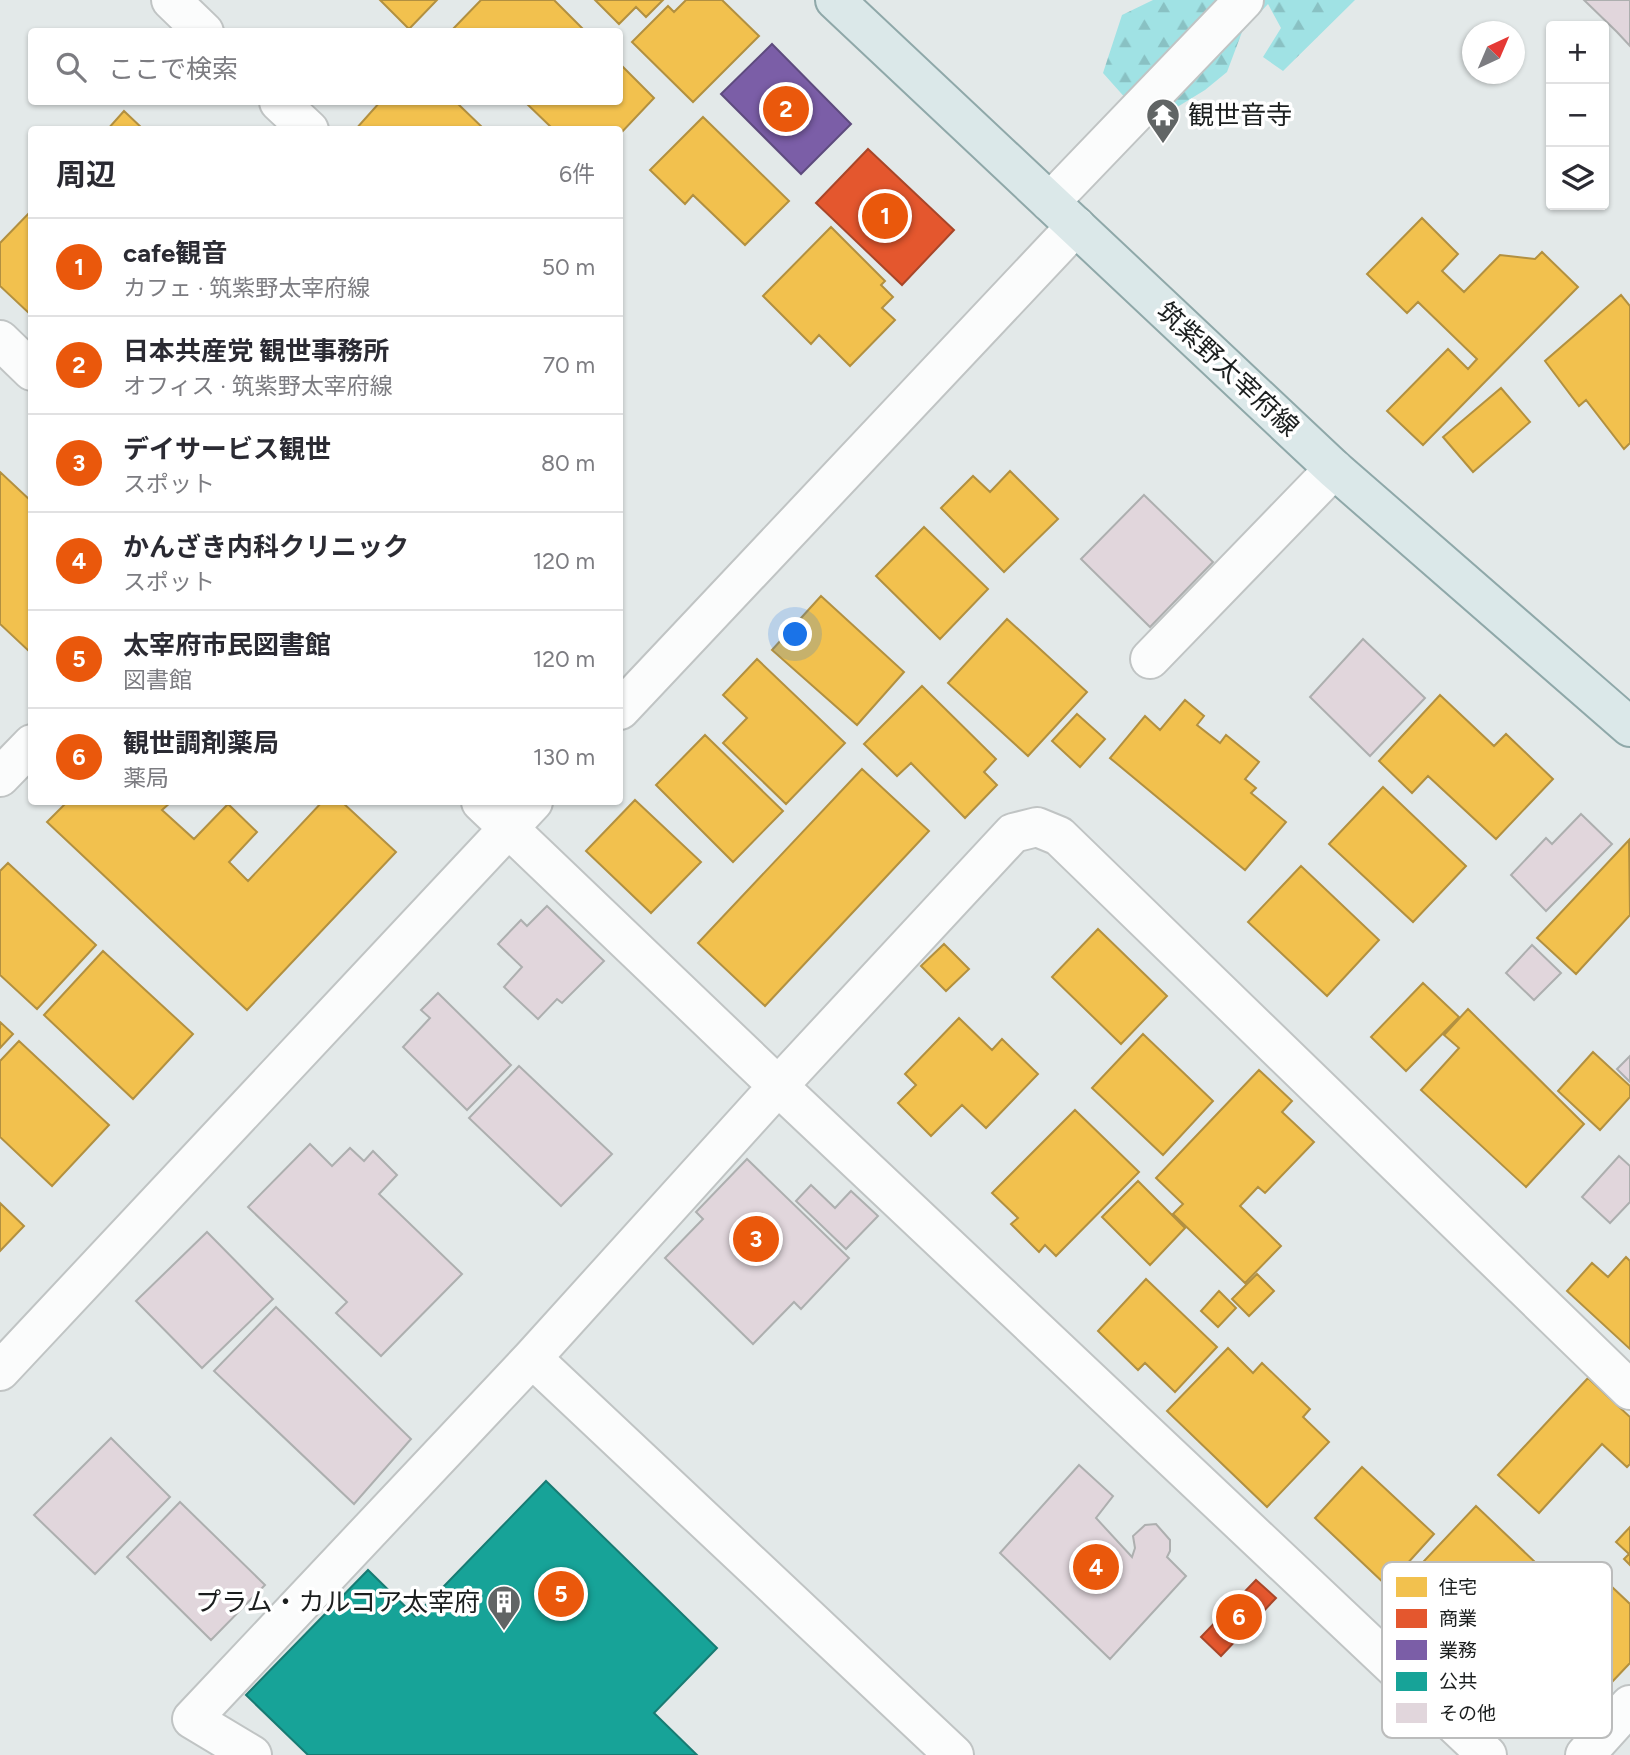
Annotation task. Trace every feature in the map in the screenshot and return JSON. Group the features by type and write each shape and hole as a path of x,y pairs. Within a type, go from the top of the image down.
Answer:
{"main road":[{"name":"筑紫野太宰府線","path":"835,0 1334,469 1630,727"}],"street":[{"path":"171,0 200,28"},
{"path":"623,707 1063,214 1244,0"},
{"path":"282,105 305,126"},
{"path":"0,340 28,367"},
{"path":"1150,659 1334,469"},
{"path":"0,776 28,748"},
{"path":"491,805 521,814 778,1086 1382,1656"},
{"path":"5,1357 521,814"},
{"path":"252,1755 192,1719 532,1358 778,1086 1013,833 1037,827 1059,836 1630,1390"},
{"path":"532,1358 954,1755"},
{"path":"1612,1725 1630,1705"},
{"path":"1469,1738 1487,1755"},
{"path":"1585,1755 1600,1738"}],"green space":[{"path":"1153,0 1355,0 1283,71 1263,57 1281,28 1268,4 1242,32 1227,72 1205,90 1161,117 1128,101 1103,73 1122,15"}],"building: 住宅":[{"path":"380,0 437,0 410,28"},
{"path":"481,0 554,0 582,28 454,28"},
{"path":"595,0 663,0 646,17 636,7 619,24"},
{"path":"686,0 722,0 759,36 693,102 632,42 668,6 674,12"},
{"path":"623,67 654,98 623,131 623,126 550,126 528,105 623,105"},
{"path":"377,105 459,105 481,126 359,126"},
{"path":"124,111 140,126 111,126"},
{"path":"703,117 789,201 745,245 693,195 685,204 650,170"},
{"path":"28,214 28,312 0,286 0,243"},
{"path":"1422,218 1458,254 1442,271 1464,292 1500,255 1535,259 1542,252 1578,287 1423,445 1387,411 1448,349 1468,369 1477,359 1418,302 1407,313 1367,274"},
{"path":"831,227 885,281 881,285 893,297 882,308 895,320 850,366 819,335 811,344 763,296"},
{"path":"1621,295 1630,306 1630,443 1624,449 1586,400 1579,406 1545,361"},
{"path":"1501,388 1530,422 1473,472 1443,437"},
{"path":"1010,471 1058,519 1004,572 941,508 973,476 990,492"},
{"path":"0,472 28,498 28,650 0,624"},
{"path":"924,527 988,589 940,639 876,576"},
{"path":"821,596 904,672 857,725 772,650"},
{"path":"1007,619 1087,692 1028,756 948,683"},
{"path":"757,659 845,743 786,804 723,743 747,718 723,695"},
{"path":"922,686 996,759 984,772 997,785 965,818 911,763 897,776 864,744"},
{"path":"1440,695 1494,746 1506,734 1553,779 1496,839 1428,776 1412,793 1379,761"},
{"path":"1185,700 1204,716 1197,725 1220,743 1226,735 1259,762 1245,779 1256,788 1251,793 1286,822 1245,870 1110,758 1145,716 1160,730"},
{"path":"1077,714 1105,739 1080,767 1052,741"},
{"path":"705,735 783,811 733,862 656,785"},
{"path":"862,769 929,831 765,1006 698,943"},
{"path":"1383,787 1466,866 1413,922 1329,844"},
{"path":"635,800 701,862 651,913 586,851"},
{"path":"64,805 168,805 162,810 194,839 229,805 257,832 229,862 248,881 319,805 345,805 396,852 247,1010 47,822"},
{"path":"1629,840 1630,915 1576,974 1537,938"},
{"path":"8,863 96,945 37,1009 0,975 0,871"},
{"path":"1301,866 1379,940 1327,996 1248,922"},
{"path":"1098,929 1167,996 1121,1044 1052,977"},
{"path":"944,944 969,969 946,991 921,966"},
{"path":"103,951 193,1034 133,1099 44,1015"},
{"path":"1423,983 1459,1017 1406,1071 1371,1037"},
{"path":"1468,1009 1584,1124 1526,1187 1421,1090 1459,1048 1444,1035"},
{"path":"959,1018 992,1050 1002,1039 1038,1074 986,1128 962,1105 931,1136 898,1103 916,1085 905,1074"},
{"path":"0,1022 13,1034 0,1048"},
{"path":"1143,1034 1213,1101 1163,1155 1092,1088"},
{"path":"19,1041 109,1125 52,1186 0,1137 0,1061"},
{"path":"1593,1052 1630,1086 1630,1097 1600,1130 1558,1091"},
{"path":"1259,1070 1292,1101 1282,1112 1314,1142 1265,1193 1258,1187 1240,1206 1281,1246 1245,1283 1173,1214 1183,1204 1156,1178"},
{"path":"1075,1110 1139,1172 1056,1256 1045,1245 1039,1252 1011,1224 1018,1218 992,1193"},
{"path":"1138,1181 1185,1228 1150,1265 1102,1217"},
{"path":"0,1203 24,1226 0,1251"},
{"path":"1626,1257 1630,1261 1630,1349 1567,1291 1592,1263 1608,1277"},
{"path":"1257,1274 1274,1291 1249,1316 1232,1299"},
{"path":"1146,1279 1217,1347 1175,1392 1145,1363 1138,1370 1098,1331"},
{"path":"1219,1291 1236,1308 1218,1327 1201,1311"},
{"path":"1228,1348 1253,1373 1262,1363 1310,1409 1303,1417 1329,1442 1267,1507 1167,1411"},
{"path":"1588,1378 1630,1417 1630,1464 1627,1467 1602,1444 1539,1513 1498,1475"},
{"path":"1362,1467 1434,1534 1409,1562 1382,1562 1382,1581 1315,1518"},
{"path":"1476,1506 1535,1562 1423,1562"},
{"path":"1630,1527 1630,1565 1624,1559 1629,1554 1616,1542"},
{"path":"1612,1587 1630,1604 1630,1663 1612,1682"}],"building: 商業":[{"path":"868,149 954,230 902,285 816,203"},
{"path":"1256,1580 1276,1598 1221,1656 1201,1637"}],"building: 業務":[{"path":"772,44 851,124 801,174 721,94"}],"building: 公共":[{"name":"プラム・カルコア太宰府","path":"546,1481 717,1648 654,1713 697,1755 308,1755 246,1695 368,1570 415,1616"}],"building: その他":[{"path":"1584,0 1630,0 1630,46 1609,21 1606,21"},
{"path":"1144,495 1213,562 1150,627 1081,559"},
{"path":"1363,639 1425,698 1370,756 1310,697"},
{"path":"1581,814 1612,844 1546,911 1511,875 1546,838 1552,844"},
{"path":"547,906 604,961 562,1003 557,999 538,1019 504,987 522,967 498,944 521,920 527,926"},
{"path":"1532,945 1561,973 1534,1000 1506,973"},
{"path":"438,993 511,1065 467,1110 403,1047 430,1018 421,1010"},
{"path":"1630,1056 1630,1082 1617,1069"},
{"path":"519,1066 612,1154 561,1206 469,1118"},
{"path":"310,1144 332,1166 350,1148 364,1161 373,1151 397,1175 379,1194 462,1274 381,1356 336,1313 347,1302 248,1207"},
{"path":"1619,1156 1630,1166 1630,1202 1610,1223 1582,1197"},
{"path":"747,1159 849,1258 801,1309 794,1302 753,1344 665,1258 703,1219 696,1212"},
{"path":"811,1185 835,1208 851,1191 878,1216 846,1249 796,1201"},
{"path":"207,1232 273,1299 202,1368 136,1301"},
{"path":"276,1307 411,1439 354,1504 214,1371"},
{"path":"111,1438 170,1497 95,1574 34,1515"},
{"path":"1079,1465 1113,1496 1096,1518 1132,1557 1135,1548 1133,1536 1145,1525 1156,1524 1170,1540 1167,1557 1186,1576 1110,1659 1000,1553"},
{"path":"180,1502 265,1585 211,1640 127,1557"}],"place":[{"name":"日本共産党 観世事務所","path":"786,109"},
{"name":"観世音寺","path":"1163,145"},
{"name":"cafe観音","path":"885,216"},
{"name":"デイサービス観世","path":"756,1239"},
{"name":"かんざき内科クリニック","path":"1096,1567"},
{"name":"太宰府市民図書館","path":"561,1594"},
{"name":"観世調剤薬局","path":"1239,1617"},
{"name":"プラム・カルコア太宰府","path":"504,1632"}]}
